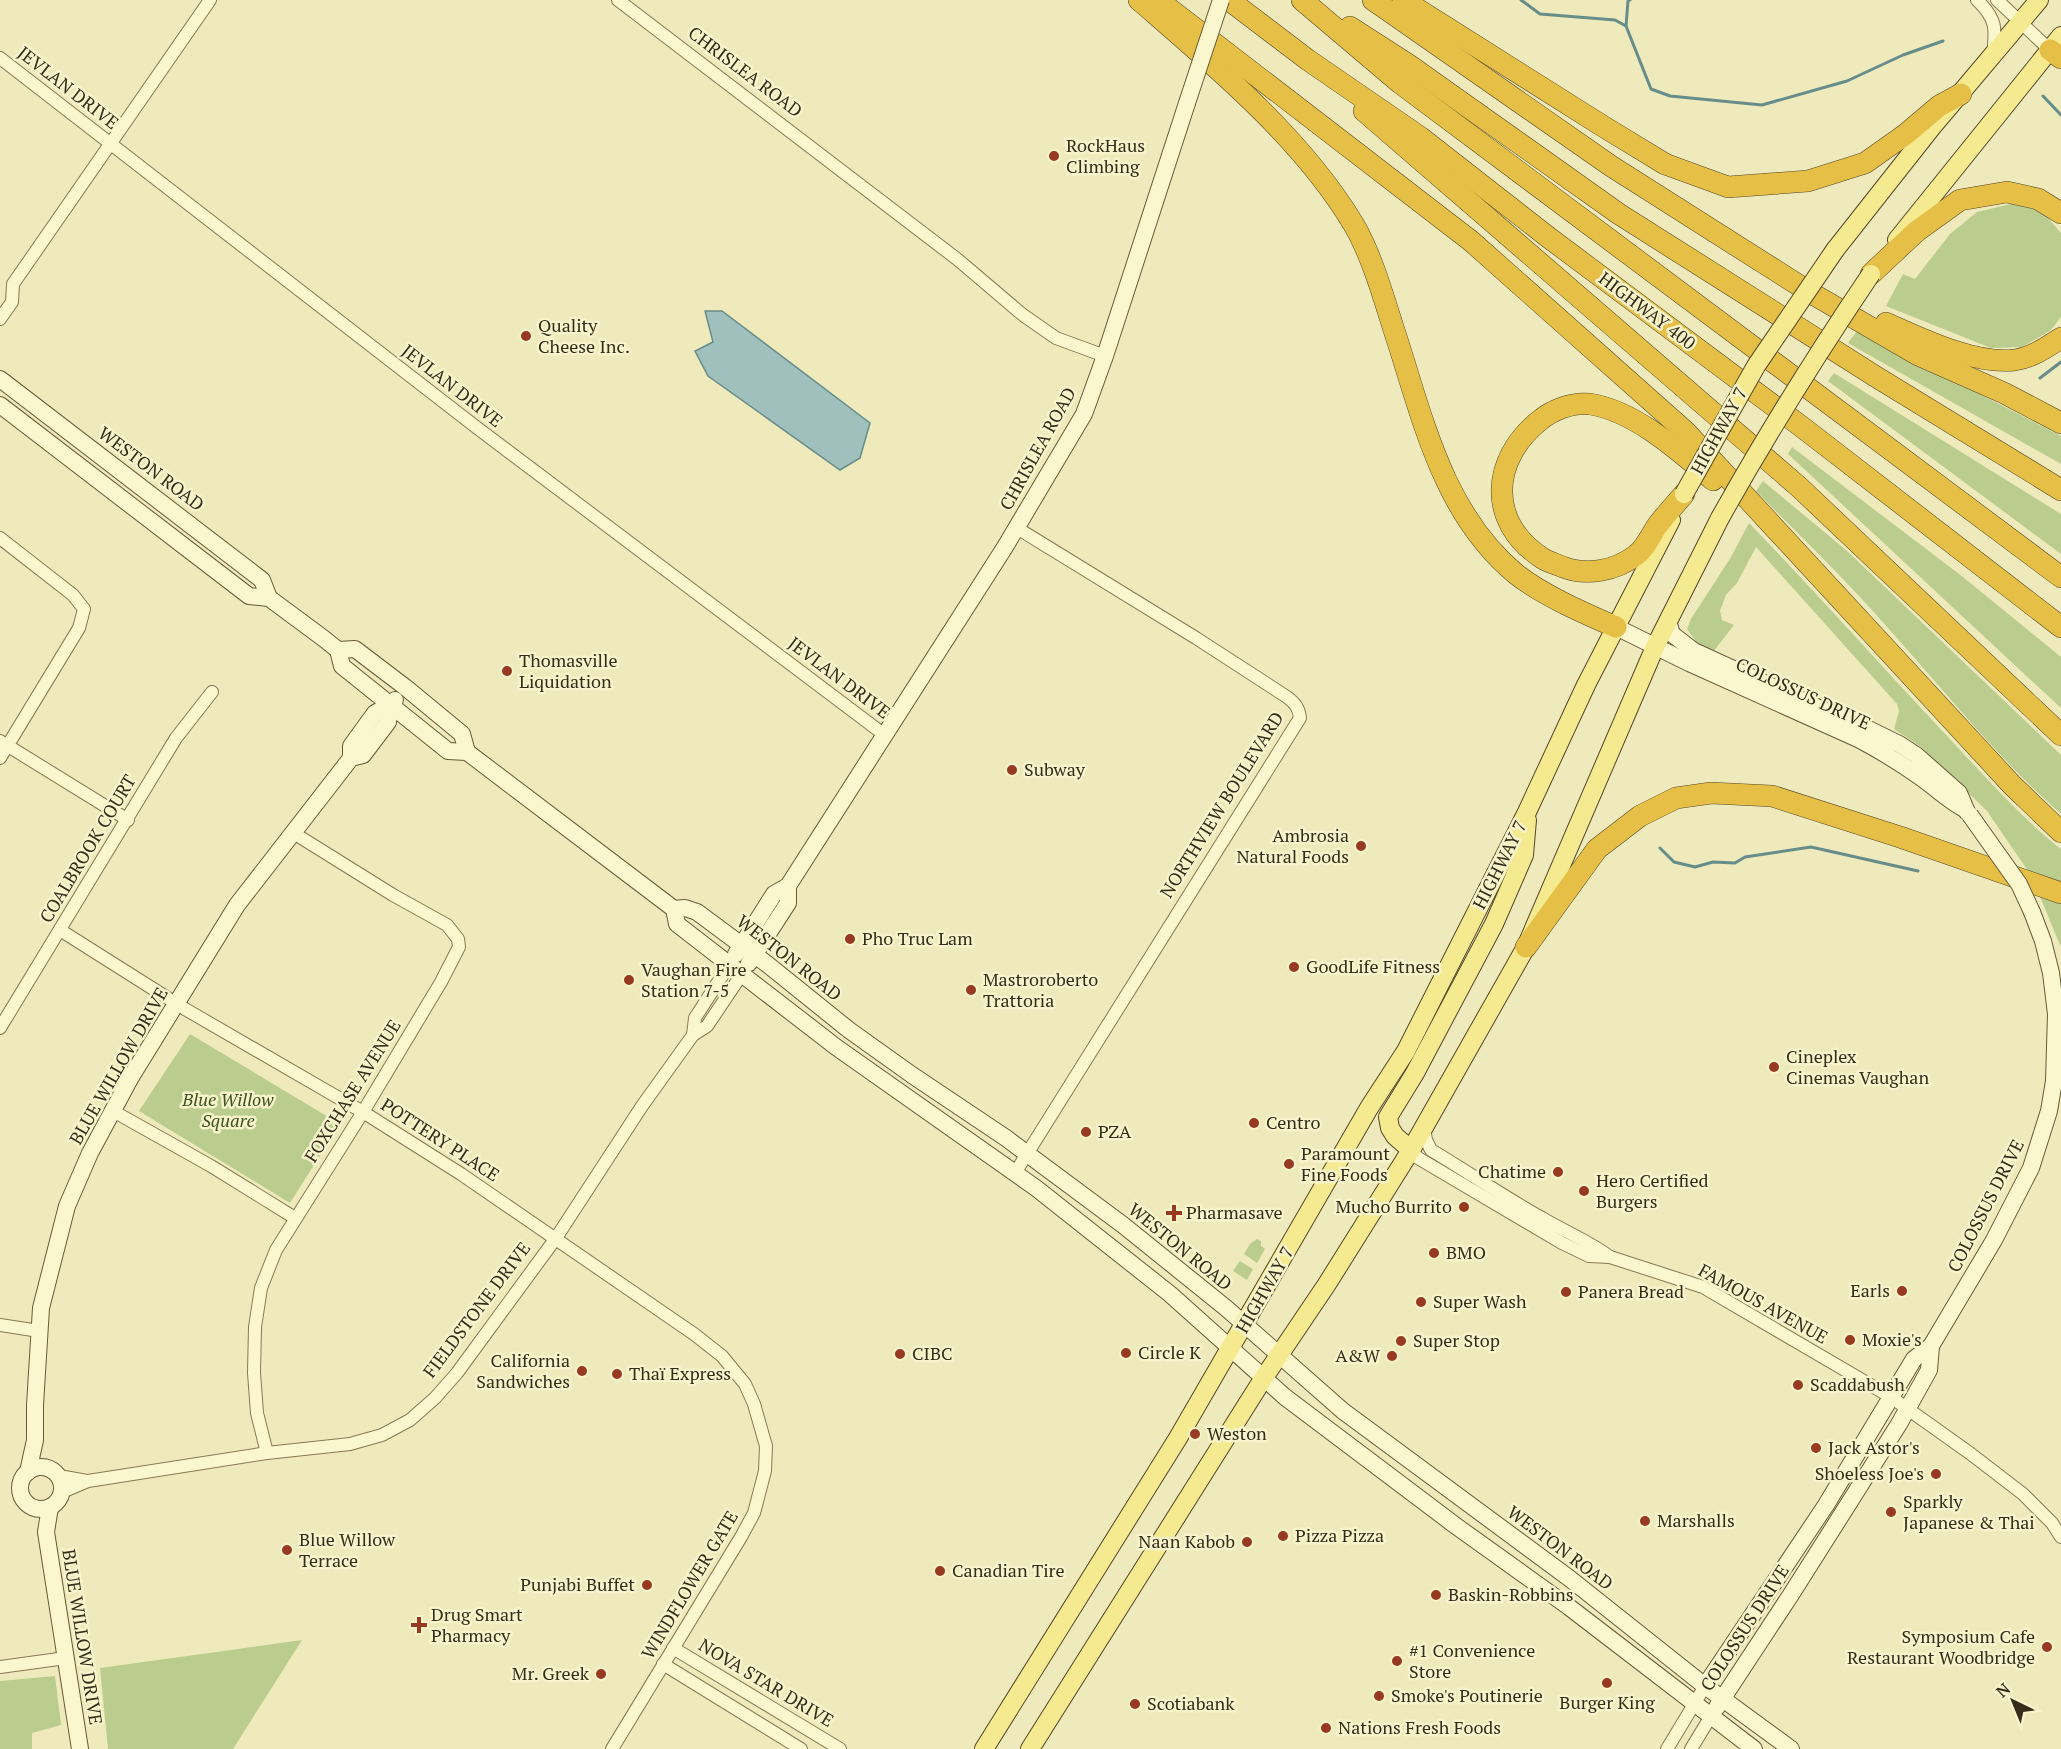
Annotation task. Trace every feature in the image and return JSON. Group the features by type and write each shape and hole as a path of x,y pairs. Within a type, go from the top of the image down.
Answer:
{"highway":[{"path":"1139,0 1249,100 1302,153 1332,192 1355,228 1380,287 1432,448 1455,501 1483,540 1516,574 1542,591 1616,627"},
{"path":"1158,0 1471,242 1686,432 2012,785 2061,832"},
{"name":"HIGHWAY 400","path":"1229,0 1308,60 1420,137 2061,627"},
{"path":"1304,0 1409,65 1619,214 1888,385 2061,490"},
{"name":"HIGHWAY 400","path":"1304,0 1409,90 2061,577"},
{"path":"1373,0 1611,166 1811,293 1918,355 2004,393 2061,423"},
{"path":"1403,0 1543,90 1665,164 1728,187 1808,181 1865,163 1906,134 1938,106 1961,94"},
{"path":"1308,60 1394,139 1799,487 2061,735"},
{"path":"1871,274 1917,231 1960,200 2007,192 2038,199 2061,213"},
{"path":"1811,293 1833,295 1874,318 1937,345 1981,358 2015,360 2042,351 2061,338"},
{"path":"1684,494 1637,555 1605,571 1573,571 1542,558 1515,534 1501,502 1501,483 1507,462 1523,433 1549,413 1565,407 1588,404 1624,414 1680,451 1754,517 1775,526"},
{"path":"1526,948 1597,849 1640,816 1676,798 1711,793 1772,796 1900,837 2061,893"}],"main road":[{"name":"HIGHWAY 7","path":"984,1749 1178,1438 1369,1108 1406,1051 1527,812 1586,685 1684,494 1756,366 1835,250 1925,136 2039,0"},
{"path":"1030,1749 1263,1378 1327,1284 1411,1150 1526,948 1655,647 1720,518 1772,426 1871,274 2057,48"},
{"path":"1411,1150 1395,1136 1390,1128 1388,1117 1415,1073 1494,924 1524,855 1527,812"}],"street":[{"path":"0,319 12,302 13,284 210,0"},
{"name":"CHRISLEA ROAD","path":"618,0 957,259 1023,315 1056,338 1105,356 1084,414 1017,528 788,886 788,903 747,950"},
{"path":"1105,356 1221,0"},
{"path":"1977,0 1989,11 1996,28 1993,56"},
{"path":"1996,0 2022,23 2057,48"},
{"name":"JEVLAN DRIVE","path":"0,58 476,427 886,736"},
{"path":"0,289 13,284"},
{"name":"WESTON ROAD","path":"0,379 262,580 269,598"},
{"name":"WESTON ROAD","path":"0,405 249,596 269,598 338,650 342,666 448,751 467,752 674,909 677,924 735,970 836,1047 1036,1188 1170,1294 1263,1378 1754,1749"},
{"name":"NORTHVIEW BOULEVARD","path":"1015,1173 1299,718 1299,710 1295,703 1287,697 1017,528"},
{"path":"0,538 73,595 84,609 79,628 4,743 0,758"},
{"name":"COLOSSUS DRIVE","path":"1668,621 1672,634 1692,657"},
{"name":"COLOSSUS DRIVE","path":"1616,627 1655,647 1692,657 1858,739 1925,780 1950,802 1968,812 2019,884 2032,912 2043,941 2051,973 2056,1014 2054,1081 2049,1111 2031,1168 1994,1240 1931,1346 1914,1359 1891,1397 1792,1593 1711,1716"},
{"name":"WESTON ROAD","path":"338,650 355,649 405,687 462,734 467,752"},
{"name":"BLUE WILLOW DRIVE","path":"28,1472 35,1440 41,1308 67,1206 99,1134 131,1077 237,905 351,758 351,746 375,713 390,705 405,687"},
{"name":"COALBROOK COURT","path":"0,1028 176,738 212,692"},
{"path":"4,743 128,820"},
{"name":"FOXCHASE AVENUE","path":"267,1454 256,1403 254,1373 255,1327 261,1288 276,1250 363,1112 446,974 459,947 458,939 447,925 393,895 292,832"},
{"name":"WESTON ROAD","path":"674,909 685,908 697,912 858,1036 1027,1154 1123,1225 1244,1324 1343,1411 1569,1578 1705,1686 1791,1749"},
{"name":"POTTERY PLACE","path":"60,930 178,1003 363,1112 556,1238"},
{"name":"FIELDSTONE DRIVE","path":"56,1479 88,1481 350,1444 382,1435 410,1420 458,1373 556,1238 636,1114 693,1035 707,1026 747,950"},
{"path":"113,1111 212,1166 295,1218"},
{"name":"FAMOUS AVENUE","path":"1424,1127 1426,1140 1431,1150 1538,1216 1572,1236 1594,1245 1611,1257"},
{"name":"FAMOUS AVENUE","path":"1411,1150 1418,1158 1562,1243 1589,1256 1611,1257 1703,1287 1891,1397"},
{"name":"WINDFLOWER GATE","path":"556,1238 722,1356 745,1384 760,1422 766,1446 765,1471 754,1513 612,1749"},
{"path":"0,1325 39,1331"},
{"name":"COLOSSUS DRIVE","path":"1705,1686 1908,1408 1929,1370 1931,1346"},
{"path":"1891,1397 2023,1494 2052,1523 2061,1537"},
{"name":"BLUE WILLOW DRIVE","path":"35,1440 56,1479"},
{"path":"37,1467 56,1479 56,1503 41,1507 23,1498 20,1490 21,1482 28,1472 37,1467"},
{"name":"BLUE WILLOW DRIVE","path":"41,1507 80,1749"},
{"name":"NOVA STAR DRIVE","path":"673,1648 840,1749"},
{"path":"0,1667 66,1658"},
{"name":"NOVA STAR DRIVE","path":"663,1664 801,1749"},
{"path":"1667,1749 1705,1686"},
{"path":"1690,1749 1711,1716"}],"green space":[{"path":"2015,203 2043,212 2061,233 2061,317 2051,330 2022,347 1991,348 1886,306 1903,274 1915,279 1950,234 1977,212"},
{"path":"1857,331 2061,436 2061,464 1848,343"},
{"path":"1834,373 2061,514 2061,554 1828,381"},
{"path":"1792,447 1963,577 2061,657 2061,708 1788,454"},
{"path":"1763,481 1846,550 2061,755 2061,814 2013,768 1865,603 1756,491"},
{"path":"1749,523 2003,795 2061,849 2061,885 2028,871 1987,811 1921,747 1894,729 1899,711 1897,704 1756,547 1737,583 1726,595 1720,611 1722,620 1734,625 1713,652 1697,643 1687,629 1691,619 1731,557"},
{"path":"2039,894 2061,901 2061,946 2060,945"},
{"name":"Blue Willow Square","path":"190,1034 340,1124 290,1203 139,1111"},
{"path":"1257,1239 1261,1241 1261,1246 1265,1249 1257,1263 1244,1254 1250,1244"},
{"path":"1240,1261 1253,1269 1247,1280 1233,1271"},
{"path":"302,1640 233,1749 108,1749 100,1668"},
{"path":"55,1676 61,1725 32,1733 32,1749 0,1749 0,1681"}],"water":[{"path":"705,311 722,311 870,423 860,458 840,470 708,376 695,351 713,342"}],"waterway":[{"path":"1521,0 1540,14 1615,20 1626,26"},
{"path":"1630,0 1628,1 1626,26 1651,89 1670,96 1762,105 1847,81 1903,55 1943,41"},
{"path":"2043,96 2061,115"},
{"path":"2040,378 2061,362"},
{"path":"1660,848 1674,862 1695,867 1713,862 1735,863 1745,857 1811,847 1918,871"}],"place":[{"name":"RockHaus Climbing","path":"1054,156"},
{"name":"Quality Cheese Inc.","path":"526,336"},
{"name":"Thomasville Liquidation","path":"507,671"},
{"name":"Subway","path":"1012,770"},
{"name":"Ambrosia Natural Foods","path":"1361,846"},
{"name":"Pho Truc Lam","path":"850,939"},
{"name":"GoodLife Fitness","path":"1294,967"},
{"name":"Vaughan Fire Station 7-5","path":"629,980"},
{"name":"Mastroroberto Trattoria","path":"971,990"},
{"name":"Cineplex Cinemas Vaughan","path":"1774,1067"},
{"name":"Centro","path":"1254,1123"},
{"name":"PZA","path":"1086,1132"},
{"name":"Paramount Fine Foods","path":"1289,1164"},
{"name":"Chatime","path":"1558,1172"},
{"name":"Hero Certified Burgers","path":"1584,1191"},
{"name":"Mucho Burrito","path":"1464,1207"},
{"name":"Pharmasave","path":"1174,1213"},
{"name":"BMO","path":"1434,1253"},
{"name":"Earls","path":"1902,1291"},
{"name":"Panera Bread","path":"1566,1292"},
{"name":"Super Wash","path":"1421,1302"},
{"name":"Moxie's","path":"1850,1340"},
{"name":"Super Stop","path":"1401,1341"},
{"name":"Circle K","path":"1126,1353"},
{"name":"CIBC","path":"900,1354"},
{"name":"A&W","path":"1392,1356"},
{"name":"California Sandwiches","path":"582,1371"},
{"name":"Thaï Express","path":"617,1374"},
{"name":"Scaddabush","path":"1798,1385"},
{"name":"Weston","path":"1195,1434"},
{"name":"Jack Astor's","path":"1816,1448"},
{"name":"Shoeless Joe's","path":"1936,1474"},
{"name":"Sparkly Japanese & Thai","path":"1891,1512"},
{"name":"Marshalls","path":"1645,1521"},
{"name":"Pizza Pizza","path":"1283,1536"},
{"name":"Naan Kabob","path":"1247,1542"},
{"name":"Blue Willow Terrace","path":"287,1550"},
{"name":"Canadian Tire","path":"940,1571"},
{"name":"Punjabi Buffet","path":"647,1585"},
{"name":"Baskin-Robbins","path":"1436,1595"},
{"name":"Drug Smart Pharmacy","path":"419,1625"},
{"name":"Symposium Cafe Restaurant Woodbridge","path":"2047,1647"},
{"name":"#1 Convenience Store","path":"1397,1661"},
{"name":"Mr. Greek","path":"601,1674"},
{"name":"Burger King","path":"1607,1683"},
{"name":"Smoke's Poutinerie","path":"1379,1696"},
{"name":"Scotiabank","path":"1135,1704"},
{"name":"Nations Fresh Foods","path":"1326,1728"}]}
